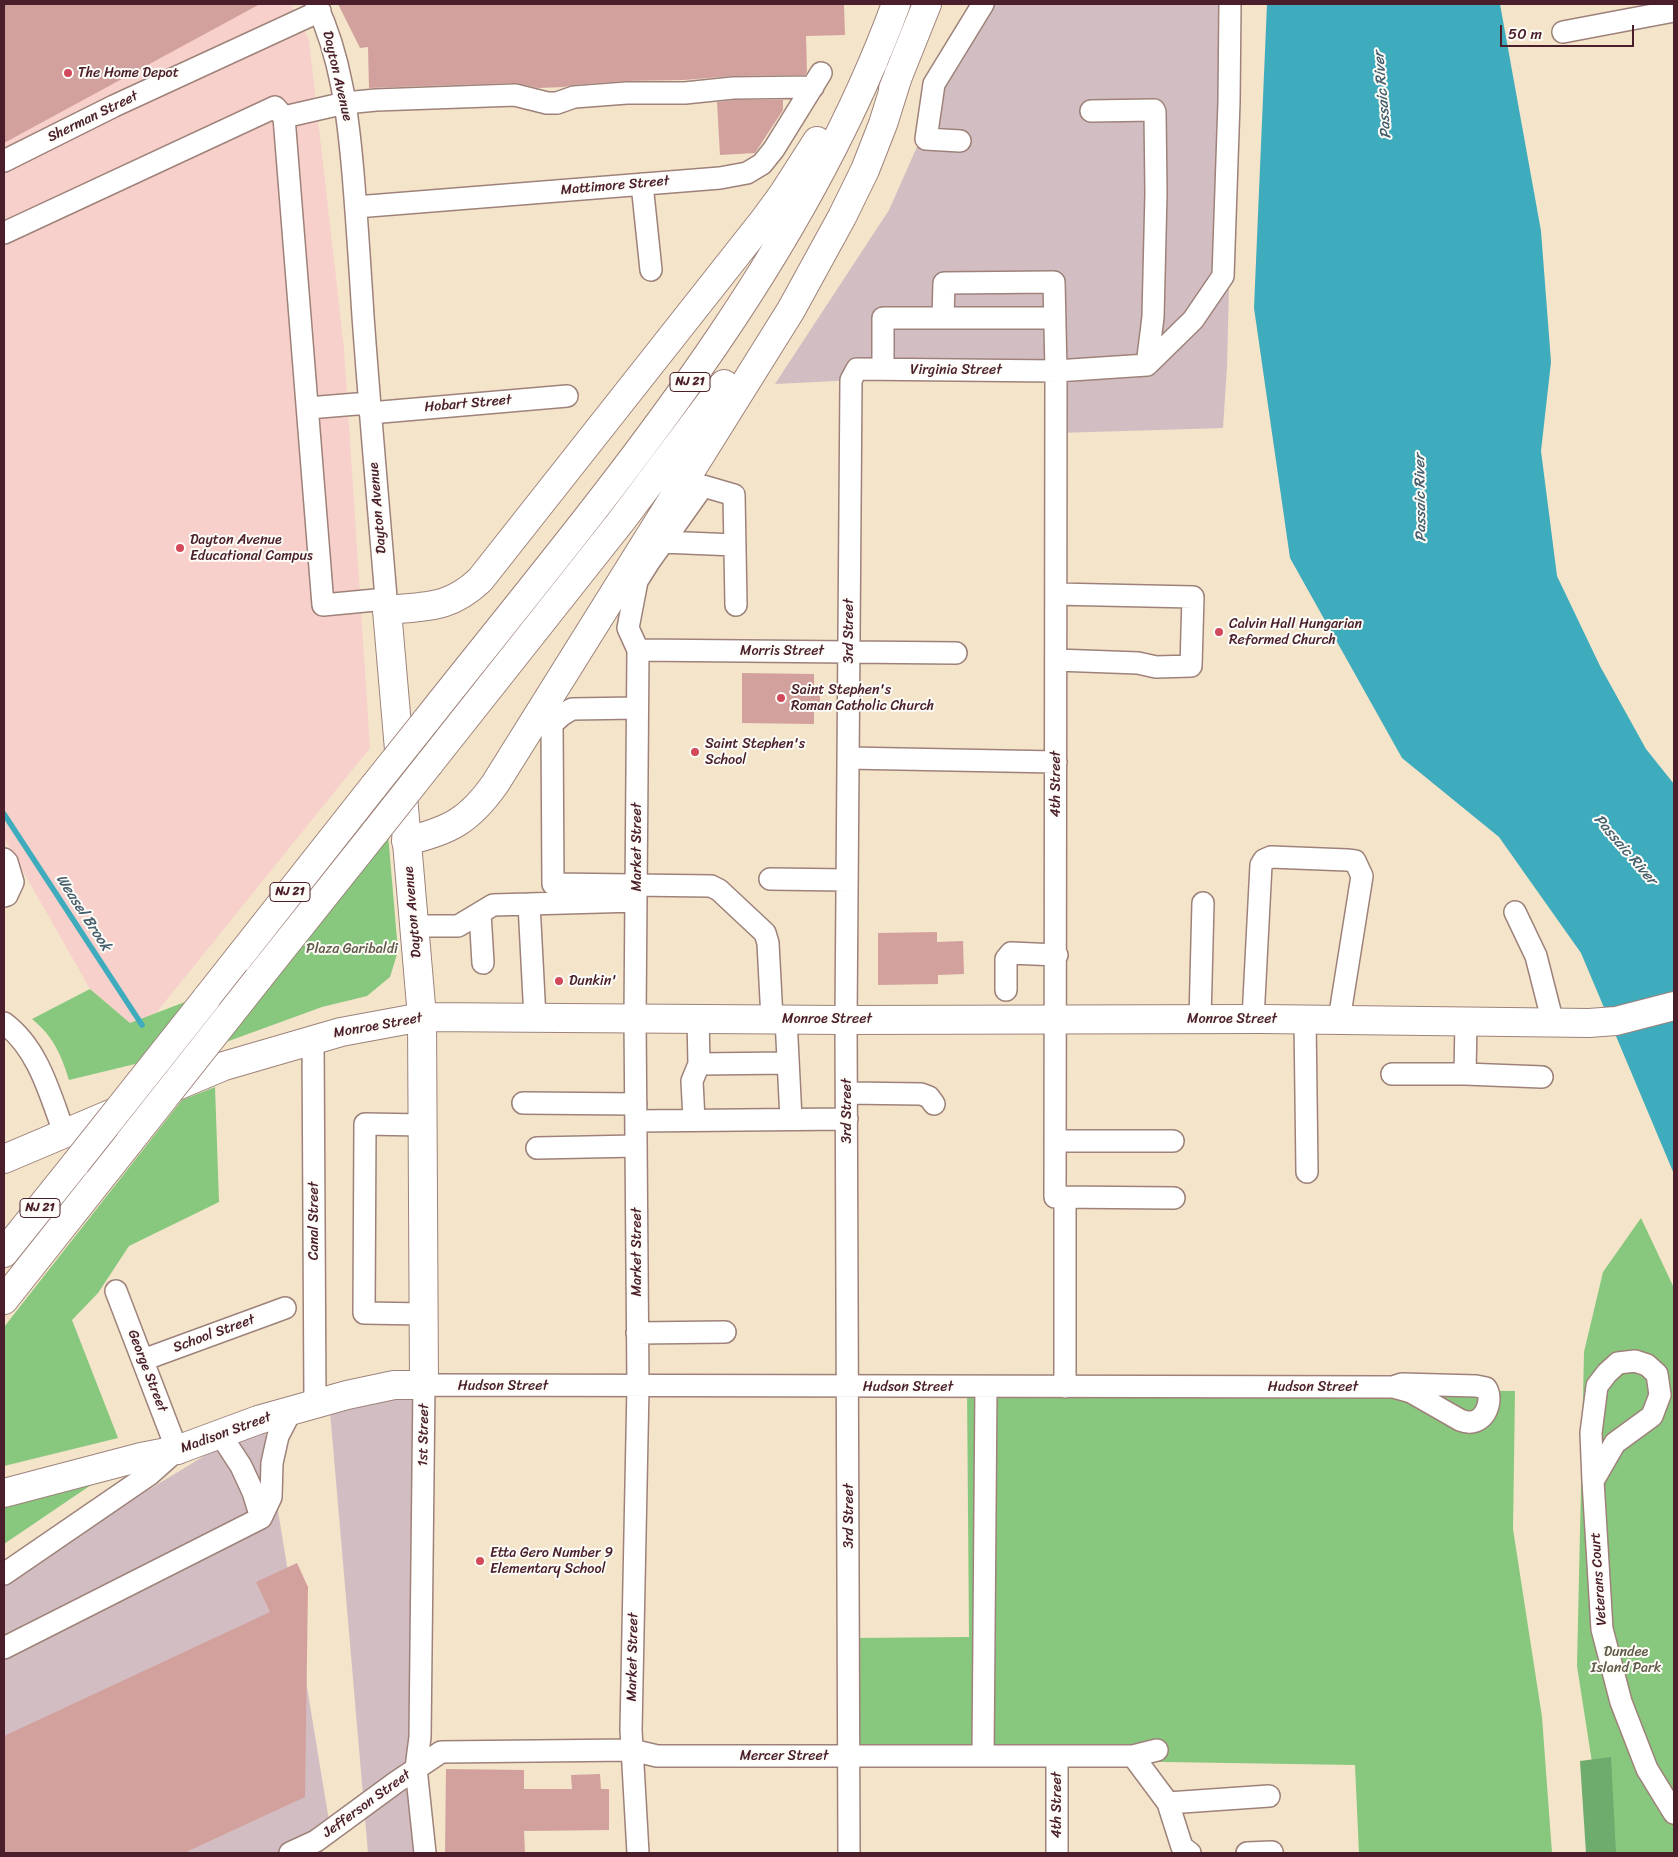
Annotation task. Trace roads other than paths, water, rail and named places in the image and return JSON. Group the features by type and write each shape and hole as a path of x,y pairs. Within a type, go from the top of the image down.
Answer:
{"main road":[{"path":"387,604 436,605 466,593 480,580 783,194 822,132 841,96 880,4"},
{"name":"NJ 21","path":"4,1253 669,410 748,297 786,234 832,150 862,86 896,4"},
{"name":"NJ 21","path":"4,1300 622,520 704,413 778,304 835,207 900,73 927,4"},
{"path":"406,841 429,836 449,828 477,806 494,784 796,302 865,170 900,73"},
{"name":"Dayton Avenue","path":"387,604 422,1017"},
{"name":"Monroe Street","path":"4,1159 65,1135 224,1066 313,1038 422,1017 846,1020 1305,1019 1589,1023 1616,1021 1674,1006"},
{"name":"1st Street","path":"422,1017 424,1385"},
{"name":"Madison Street","path":"177,1450 303,1407 394,1385 424,1385"},
{"path":"4,1493 141,1456 177,1450"}],"street":[{"path":"960,141 926,139 934,84 983,4"},
{"path":"1147,366 1192,320 1223,276 1229,102 1230,4"},
{"name":"Dayton Avenue","path":"318,7 336,60 345,103 356,207 369,408 387,604"},
{"name":"Sherman Street","path":"4,161 318,7"},
{"path":"1564,32 1674,11"},
{"name":"Mattimore Street","path":"345,103 376,100 514,95 547,103 557,103 574,97 627,93 685,93 817,80 774,149 762,164 747,172 720,178 356,207"},
{"path":"284,117 345,103"},
{"path":"4,233 275,108 284,117 323,605 387,604"},
{"path":"1091,111 1154,110 1155,112 1154,307 1147,366"},
{"path":"642,184 651,270"},
{"name":"4th Street","path":"943,318 944,283 1054,282 1056,318 1056,1141 1060,1197 1065,1387"},
{"path":"883,370 883,318 1056,318"},
{"name":"Virginia Street","path":"857,369 1056,371 1147,366"},
{"name":"3rd Street","path":"849,1853 846,1020 850,390 851,380 857,369"},
{"name":"Hobart Street","path":"308,408 369,408 567,396"},
{"path":"638,650 628,628 637,581 662,542 703,486 734,495 736,605"},
{"path":"662,542 735,545"},
{"path":"1056,594 1193,597 1191,666 1156,667 1138,663 1056,660"},
{"name":"Morris Street","path":"638,650 956,652"},
{"name":"Market Street","path":"638,650 636,893 638,1387 632,1750 638,1853"},
{"path":"636,893 553,884 552,724 572,709 637,708"},
{"path":"848,758 1056,762"},
{"path":"1253,1019 1261,865 1264,860 1271,857 1348,860 1355,861 1359,868 1362,876 1339,1020"},
{"path":"4,859 7,862 13,882 7,895 4,896"},
{"path":"770,879 847,880"},
{"path":"414,926 458,926 493,905 529,904 711,886 719,890 765,933 788,1063 791,1119"},
{"path":"1200,1019 1203,903"},
{"path":"529,904 535,1018"},
{"path":"1515,912 1536,956 1553,1023"},
{"path":"480,913 483,963"},
{"path":"1006,990 1006,959 1011,953 1057,955"},
{"path":"694,1120 692,1081 699,1064 698,1019"},
{"path":"1305,1019 1307,1172"},
{"path":"1465,1074 1466,1022"},
{"path":"4,1023 23,1041 36,1062 65,1135"},
{"name":"Canal Street","path":"303,1407 313,1038"},
{"path":"699,1064 788,1063"},
{"path":"1392,1074 1542,1076"},
{"path":"847,1093 921,1094 929,1097 934,1104"},
{"path":"523,1103 636,1112 694,1120 847,1118"},
{"path":"422,1125 366,1124 364,1313 424,1314"},
{"path":"1056,1141 1173,1141"},
{"path":"537,1148 636,1146"},
{"path":"1060,1197 1174,1198"},
{"name":"George Street","path":"116,1291 177,1450"},
{"name":"School Street","path":"142,1360 284,1308"},
{"path":"637,1333 724,1332"},
{"name":"Veterans Court","path":"1593,1481 1615,1443 1652,1416 1660,1395 1657,1374 1647,1365 1635,1361 1618,1363 1597,1386 1591,1433 1593,1481 1602,1629 1621,1702 1647,1768 1674,1812"},
{"name":"Hudson Street","path":"424,1385 638,1387 1393,1387"},
{"name":"1st Street","path":"424,1385 420,1737 416,1768 425,1853"},
{"path":"983,1756 986,1387"},
{"path":"4,1648 261,1518 271,1497 272,1462 278,1436 303,1407"},
{"path":"220,1434 241,1466 253,1492 261,1518"},
{"name":"Madison Street","path":"4,1574 150,1474 177,1450"},
{"name":"Mercer Street","path":"416,1768 441,1752 632,1750 657,1756 1133,1756 1157,1750"},
{"name":"4th Street","path":"1057,1756 1057,1853"},
{"path":"1133,1756 1168,1803 1182,1846 1190,1853"},
{"name":"Jefferson Street","path":"290,1853 316,1841 416,1768"},
{"path":"1168,1803 1269,1796"},
{"path":"1247,1853 1272,1852"}],"water":[{"name":"Passaic River","path":"1267,4 1500,4 1541,231 1551,362 1541,451 1557,576 1600,666 1646,749 1674,784 1674,1174 1581,953 1499,837 1402,758 1290,558 1254,308"}],"waterway":[{"name":"Weasel Brook","path":"4,814 142,1025"}],"place":[{"name":"The Home Depot","path":"68,73"},
{"name":"Dayton Avenue Educational Campus","path":"180,548"},
{"name":"Calvin Hall Hungarian Reformed Church","path":"1219,632"},
{"name":"Saint Stephen's Roman Catholic Church","path":"781,698"},
{"name":"Saint Stephen's School","path":"695,752"},
{"name":"Dunkin'","path":"559,981"},
{"name":"Etta Gero Number 9 Elementary School","path":"480,1561"}],"park label":[{"name":"Plaza Garibaldi","path":"352,949"},
{"name":"Dundee Island Park","path":"1626,1660"}]}
